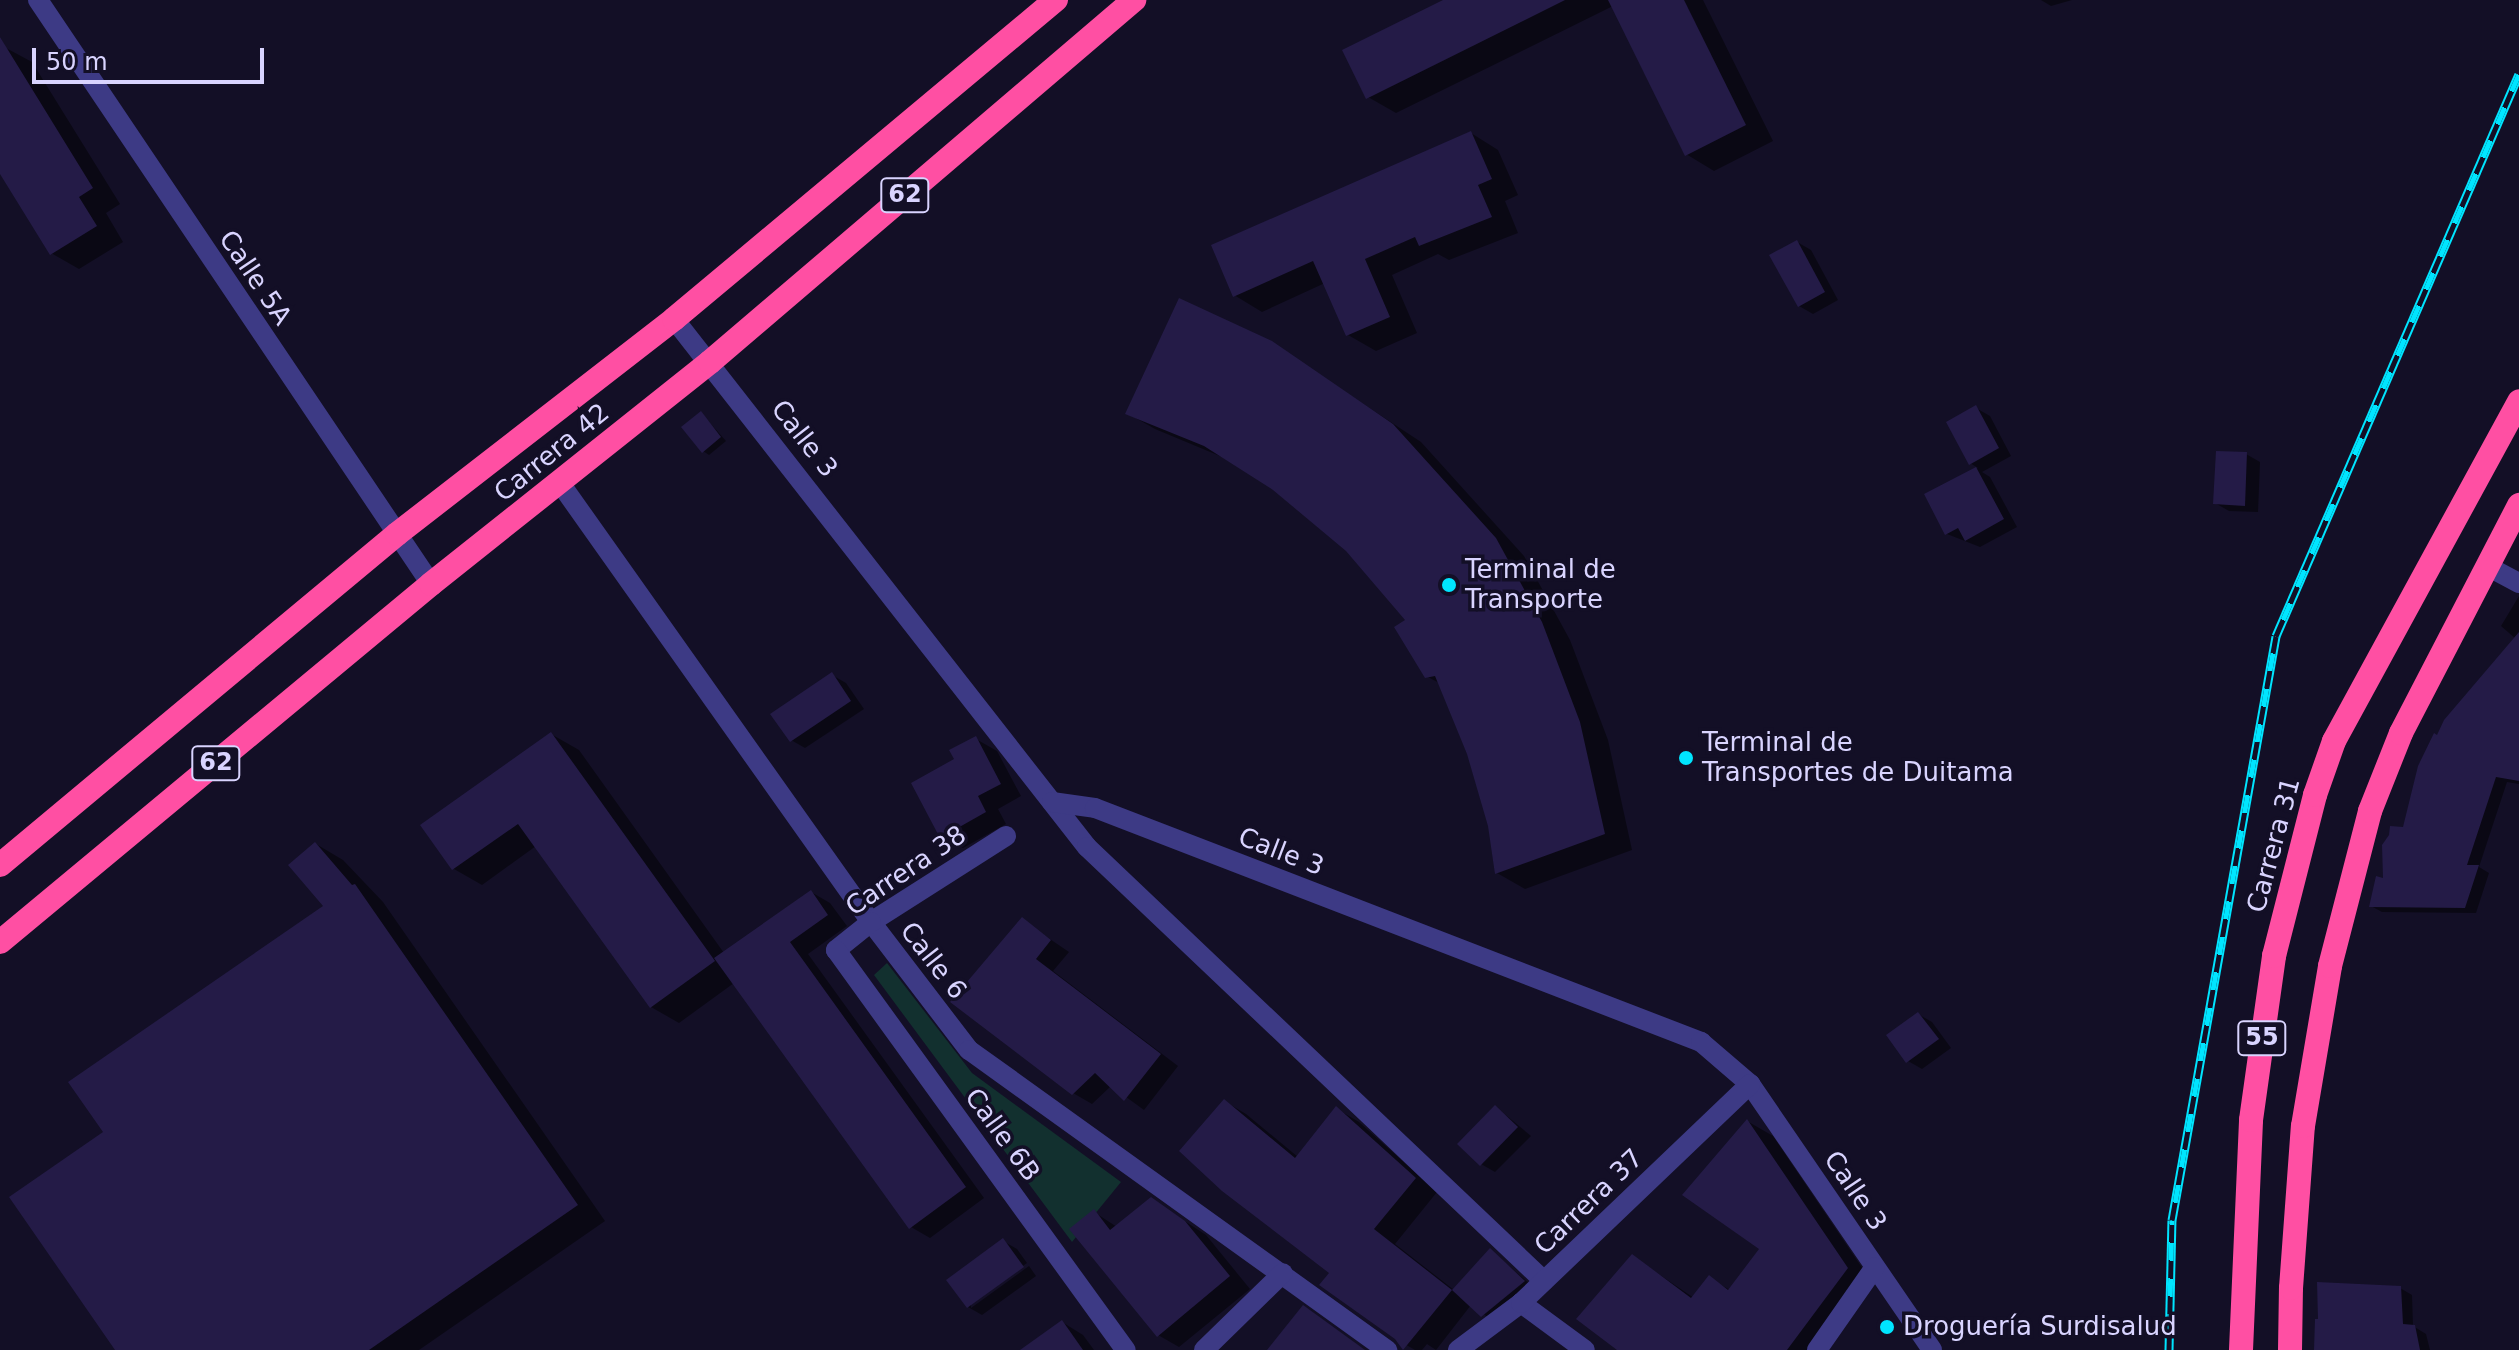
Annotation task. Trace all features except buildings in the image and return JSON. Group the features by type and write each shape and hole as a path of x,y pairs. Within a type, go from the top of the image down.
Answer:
{"highway":[{"name":"Carrera 42","path":"0,865 397,534 674,319 1056,0"},
{"name":"Carrera 42","path":"0,942 431,584 710,362 1134,0"},
{"name":"Carrera 31","path":"2241,1350 2251,1120 2274,956 2315,795 2334,741 2519,401"},
{"name":"55","path":"2290,1350 2291,1288 2303,1126 2330,966 2370,811 2401,733 2519,505"}],"street":[{"name":"Calle 5A","path":"38,0 431,584"},
{"name":"Calle 3","path":"674,319 1052,802 1095,808 1701,1042 1750,1084 1932,1350"},
{"name":"Calle 6","path":"560,483 871,922 969,1050 1387,1350"},
{"path":"2487,566 2519,583"},
{"path":"1052,802 1087,847 1544,1281"},
{"name":"Carrera 38","path":"836,950 871,922 1006,836"},
{"name":"Calle 6B","path":"836,950 1126,1350"},
{"name":"Carrera 37","path":"1458,1350 1521,1303 1750,1084"},
{"path":"1817,1350 1875,1267"},
{"path":"1204,1350 1283,1273"},
{"path":"1521,1303 1585,1350"}],"green space":[{"path":"887,963 972,1073 1121,1182 1072,1242 874,975"}],"railway":[{"path":"2169,1350 2172,1220 2276,636 2519,74"}],"place":[{"name":"Terminal de Transporte","path":"1449,585"},
{"name":"Terminal de Transportes de Duitama","path":"1686,758"},
{"name":"Droguería Surdisalud","path":"1887,1327"}]}
